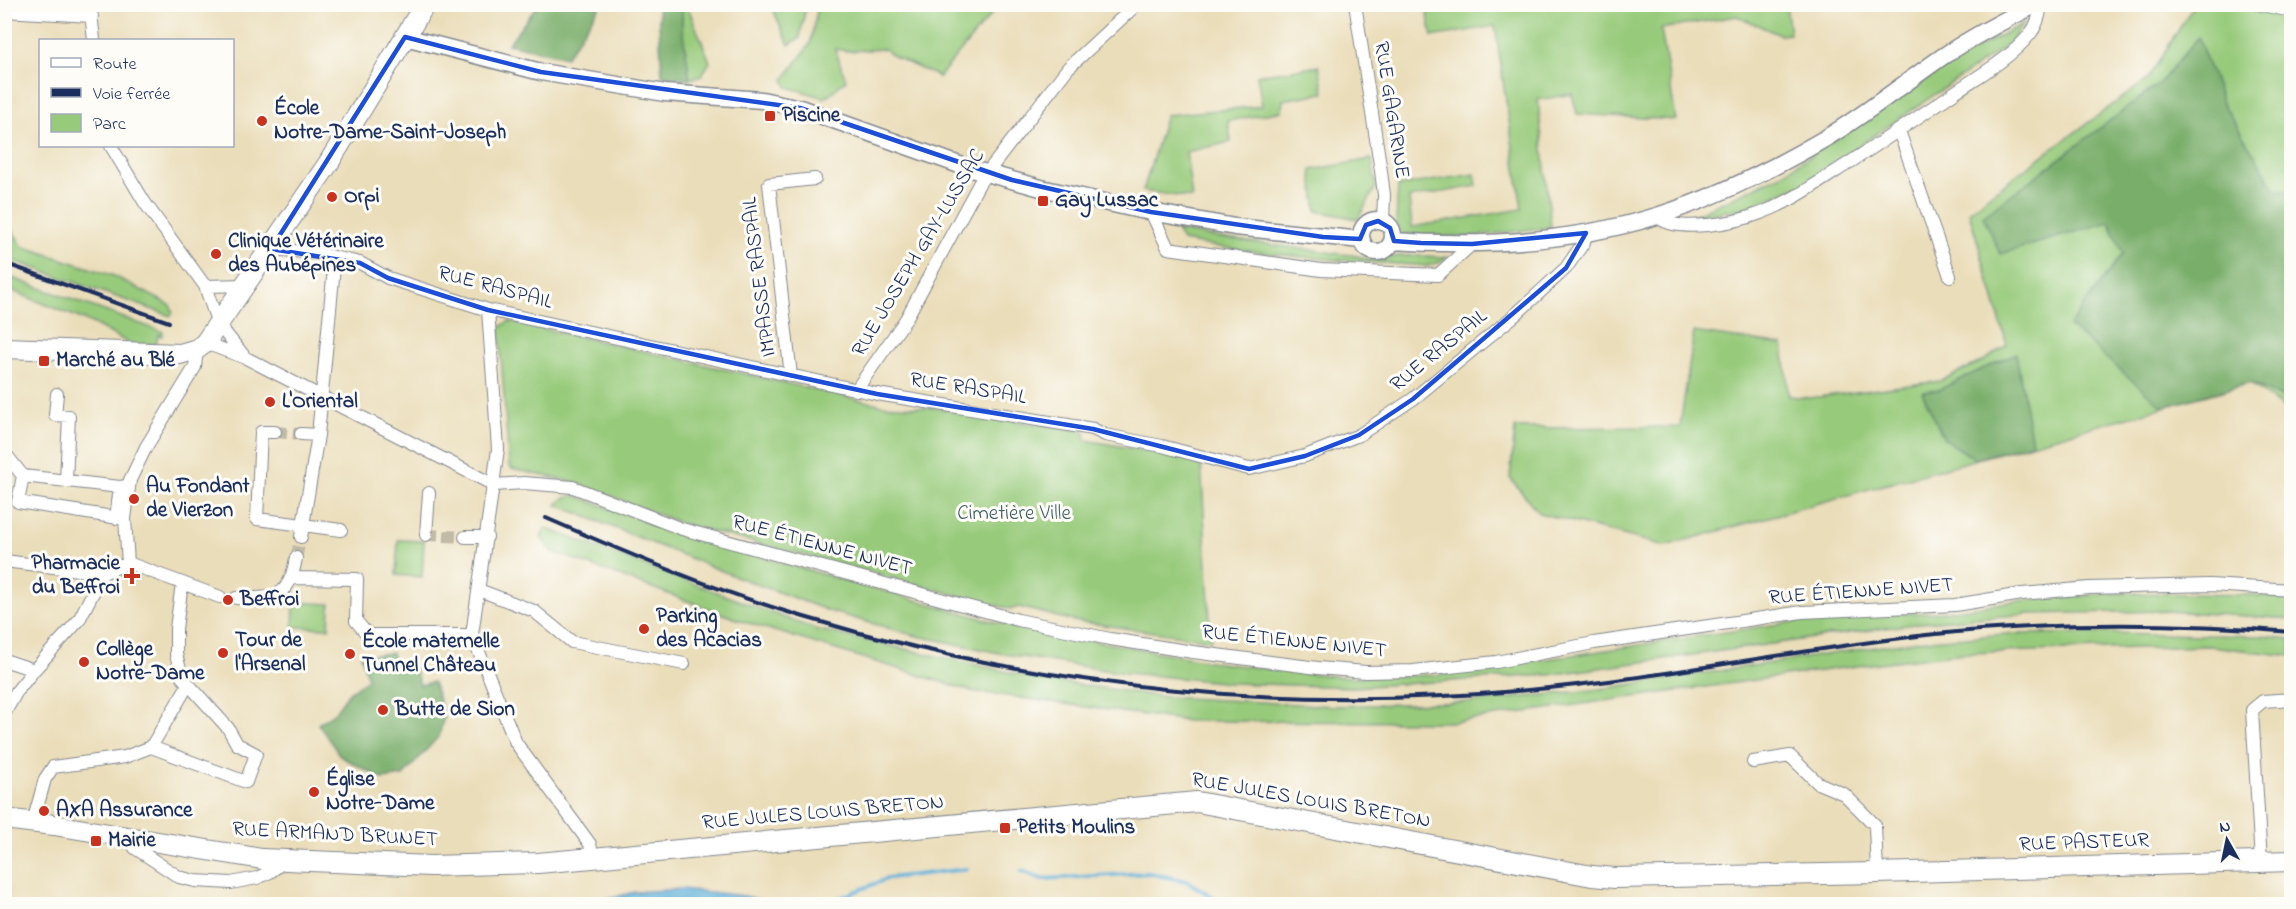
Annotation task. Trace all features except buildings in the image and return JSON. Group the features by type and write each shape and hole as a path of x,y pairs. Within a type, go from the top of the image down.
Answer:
{"main road":[{"path":"4,348 180,354 201,346 271,249 328,164 424,4"},
{"name":"RUE JULES LOUIS BRETON","path":"593,858 1197,802 1604,877 1877,873"},
{"name":"RUE ARMAND BRUNET","path":"4,819 250,858 285,861 431,866 516,864 593,858"},
{"name":"RUE PASTEUR","path":"1877,873 2292,861"}],"street":[{"name":"RUE JOSEPH GAY-LUSSAC","path":"856,390 906,319 987,173 1068,68 1137,4"},
{"name":"RUE GAGARINE","path":"1355,4 1381,171 1384,195 1383,222"},
{"path":"1392,241 1472,244 1586,233 1657,216 1736,186 1827,137 1990,27 2039,4 2040,15 2031,33 2004,58 1899,131 1790,200 1760,214 1727,223 1673,225 1663,222 1657,216"},
{"path":"2257,4 2292,10"},
{"path":"4,11 91,10 94,39"},
{"path":"405,37 541,72 665,93 762,100 790,106 987,173 1151,213 1235,227 1362,240"},
{"path":"1899,131 1950,276"},
{"path":"112,147 145,203 204,286 218,324 246,358"},
{"name":"IMPASSE RASPAIL","path":"791,376 769,184 815,179"},
{"path":"1151,213 1168,248 1321,270 1438,275 1472,244"},
{"path":"1374,221 1383,222 1390,228 1392,241 1387,249 1378,252 1366,248 1362,240 1366,225 1374,221"},
{"name":"RUE RASPAIL","path":"271,249 316,253 360,262 388,278 488,310 856,390 1093,429 1106,435 1162,446 1249,469 1305,456 1359,435 1413,399 1515,315 1566,268 1584,242 1586,233"},
{"path":"303,531 318,435 335,257"},
{"path":"204,286 245,285"},
{"path":"488,310 498,449 472,635 516,743 590,844 593,858"},
{"path":"128,563 120,518 124,486 195,367 201,346 246,358 494,485"},
{"path":"57,394 55,415 69,416 66,481"},
{"path":"275,432 261,432 257,519 303,531 341,530"},
{"path":"301,434 318,435"},
{"path":"4,452 23,476 124,486"},
{"path":"23,476 18,502 120,518"},
{"name":"RUE ÉTIENNE NIVET","path":"494,485 524,483 573,487 682,529 1018,620 1162,647 1318,668 1366,672 1413,671 1496,662 1594,643 1802,612 1955,605 2022,594 2089,588 2210,585 2292,590"},
{"path":"426,535 429,493"},
{"path":"465,537 487,537"},
{"path":"236,598 260,598 278,594 292,578 296,558"},
{"path":"4,561 103,573 128,563 220,597"},
{"path":"4,714 17,691 33,670 79,620 103,573"},
{"path":"292,578 357,579 356,621 368,635 472,635"},
{"path":"151,747 246,782 256,754 237,744 228,728 182,677 176,654 176,629 182,583"},
{"path":"479,590 534,611 572,642 684,664"},
{"path":"4,660 33,670"},
{"path":"33,822 45,779 53,767 125,757 151,747 188,685"},
{"path":"2261,862 2252,710 2264,700 2292,699"},
{"path":"1753,762 1790,756 1818,783 1844,794 1875,825 1877,873"},
{"path":"129,837 135,848 179,877 195,881 231,883 257,878 270,873 285,861"}],"highlighted area":[{"path":"405,37 541,72 800,108 1012,180 1151,212 1323,237 1360,239 1366,225 1378,221 1390,228 1394,241 1421,243 1472,244 1586,233 1566,268 1413,399 1359,435 1305,456 1249,469 1093,429 877,394 488,310 388,278 360,263 271,249"}],"green space":[{"path":"818,4 999,5 939,77 893,56 884,49 848,51 835,49 846,80 825,98 787,87 784,79 810,44"},
{"path":"538,5 601,5 566,57 508,44"},
{"path":"658,5 682,5 682,28 690,79 662,75"},
{"path":"682,5 687,5 710,62 701,76 690,79 682,28"},
{"path":"771,5 806,5 800,38 789,45"},
{"path":"1426,5 1786,5 1790,34 1780,35 1737,16 1661,29 1676,120 1577,114 1572,94 1538,100 1551,227 1467,237 1401,234 1396,222 1398,186 1475,174 1477,186 1409,198 1412,227 1522,209 1495,26 1432,37"},
{"path":"2194,5 2291,5 2291,413 2250,383 1665,546 1539,513 1510,478 1515,428 1680,427 1694,332 1783,345 1789,396 1810,398 1940,381 1983,361 2007,345 1969,212 2148,79"},
{"path":"2025,22 2008,45 1801,185 1742,209 1690,217 1779,176 1953,62"},
{"path":"2198,37 2222,102 2276,190 2291,191 2291,401 2250,383 2163,407 2069,326 2123,253 2109,222 2000,254 1983,216 2160,83"},
{"path":"1319,66 1324,93 1283,100 1282,111 1228,121 1231,142 1186,152 1192,198 1143,191 1166,115 1262,106 1257,75"},
{"path":"1372,159 1376,187 1358,219 1317,211 1311,170"},
{"path":"5,218 22,246 114,276 170,305 173,312 171,316 5,258"},
{"path":"1176,230 1370,259 1400,256 1447,257 1441,262 1428,266 1244,251 1182,241"},
{"path":"4,275 163,332 162,336 158,335 156,344 130,344 94,324 5,288"},
{"name":"Cimetière Ville","path":"509,321 883,405 936,408 1085,432 1086,440 1201,461 1211,640 1074,621 1019,607 1011,609 683,524 577,483 512,469 509,465 499,328"},
{"path":"2016,353 2032,443 1975,459 1944,439 1922,392 1938,390"},
{"path":"573,495 688,537 1010,626 1226,664 1342,677 1440,675 1832,616 1940,612 2015,601 2121,593 2252,595 2291,599 2291,619 2167,611 2030,614 1936,621 1549,675 1353,687 1231,683 1117,672 1004,654 913,635 832,612 557,505 563,499"},
{"path":"545,528 815,629 1045,680 1165,697 1334,706 1474,702 1593,690 1915,641 2007,634 2261,636 2291,639 2291,656 2210,646 1965,653 1453,722 1188,721 971,691 742,621 551,551 541,537"},
{"path":"398,540 424,541 422,577 396,575"},
{"path":"294,602 330,604 329,628 293,627"},
{"path":"392,653 398,671 414,667 420,685 433,682 444,716 439,736 403,776 383,779 341,757 318,724 335,712 349,692 368,679 361,656"}],"water":[{"path":"682,889 744,896 776,904 587,904 635,892"}],"waterway":[{"path":"825,904 889,878 967,869"},
{"path":"1021,871 1043,879 1148,873 1187,881 1224,904"}],"tunnel":[{"path":"275,432 301,434"},
{"path":"426,535 465,537"},
{"path":"296,558 301,537"}],"railway":[{"path":"4,263 169,322"},
{"path":"546,518 642,559 739,596 804,617 893,641 982,662 1072,677 1163,689 1254,696 1345,698 1436,696 1528,690 1628,678 1876,641 2017,628 2154,625 2292,632"}],"place":[{"name":"Piscine","path":"770,116"},
{"name":"École Notre-Dame-Saint-Joseph","path":"262,121"},
{"name":"Orpi","path":"332,197"},
{"name":"Gay Lussac","path":"1043,201"},
{"name":"Clinique Vétérinaire des Aubépines","path":"216,254"},
{"name":"Marché au Blé","path":"44,361"},
{"name":"L'Oriental","path":"270,402"},
{"name":"Au Fondant de Vierzon","path":"134,499"},
{"name":"Pharmacie du Beffroi","path":"132,576"},
{"name":"Beffroi","path":"228,600"},
{"name":"Parking des Acacias","path":"644,629"},
{"name":"Tour de l'Arsenal","path":"223,653"},
{"name":"École maternelle Tunnel Château","path":"350,654"},
{"name":"Collège Notre-Dame","path":"84,662"},
{"name":"Butte de Sion","path":"383,710"},
{"name":"Église Notre-Dame","path":"314,792"},
{"name":"AXA Assurance","path":"44,811"},
{"name":"Petits Moulins","path":"1005,828"},
{"name":"Mairie","path":"96,841"}]}
